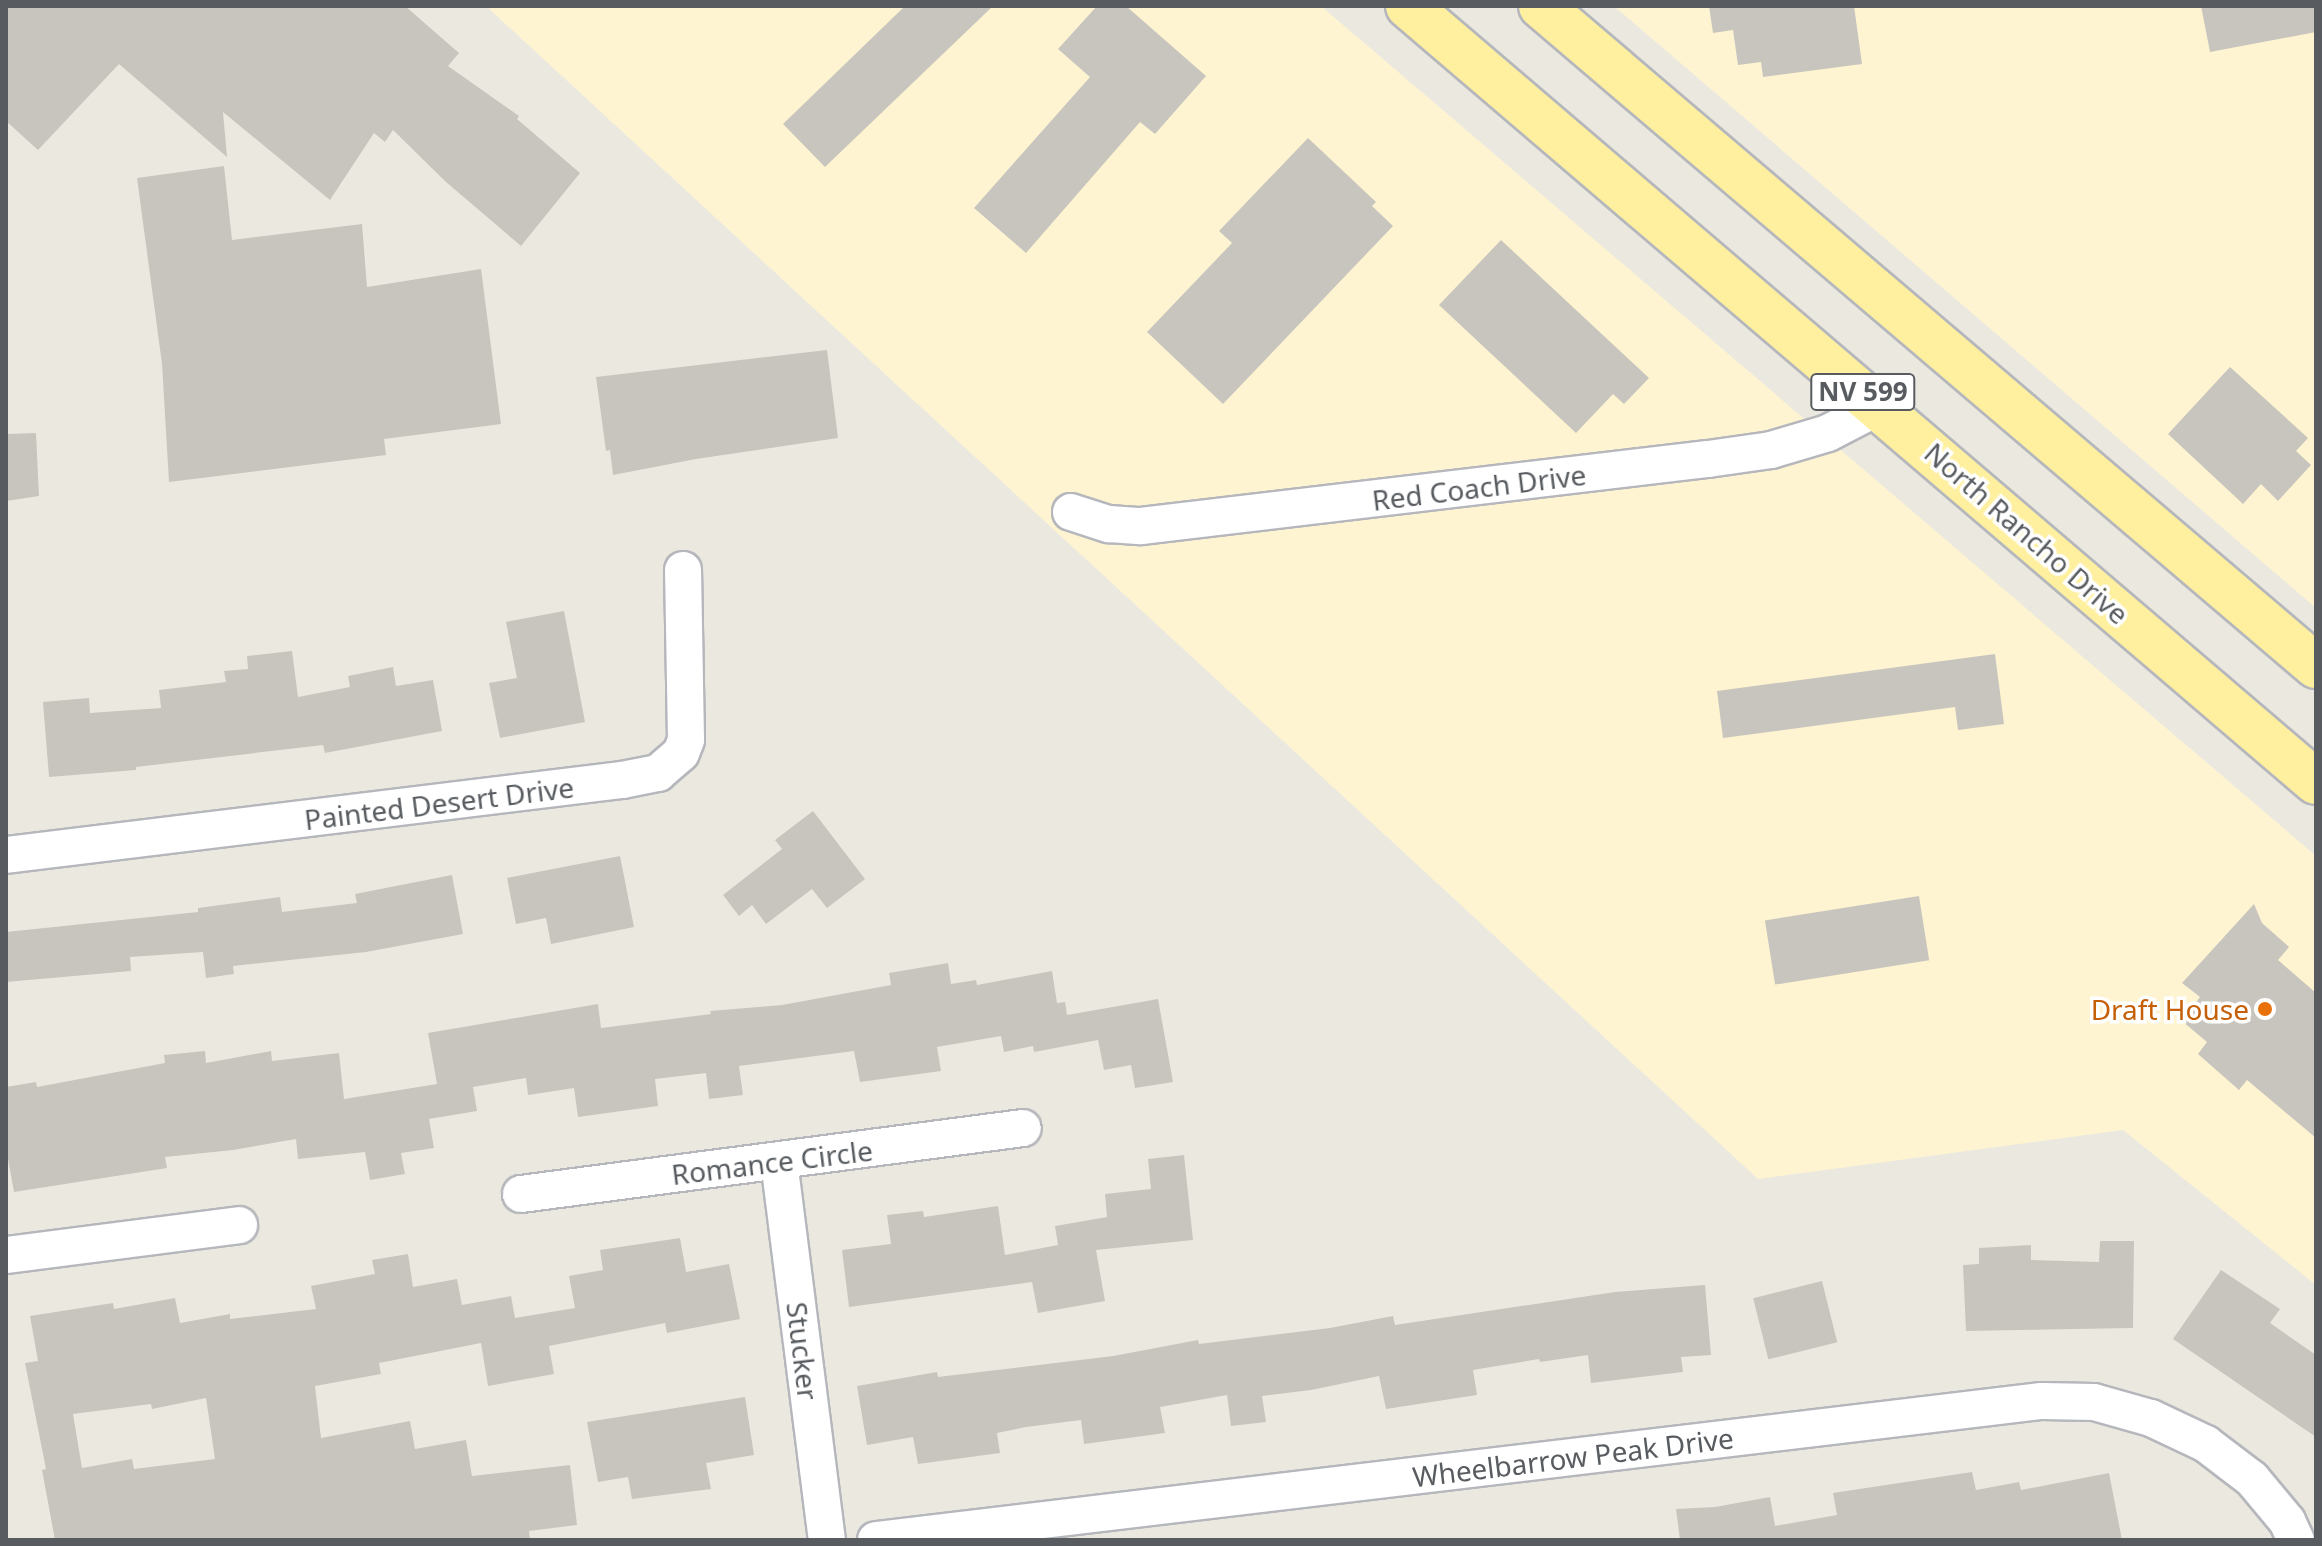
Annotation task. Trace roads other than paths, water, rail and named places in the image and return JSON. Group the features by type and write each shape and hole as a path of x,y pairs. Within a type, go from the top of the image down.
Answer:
{"main road":[{"name":"North Rancho Drive","path":"1408,6 1880,406 2316,782"},
{"path":"1507,6 1555,18"},
{"name":"NV 599","path":"1555,18 2316,666"}],"street":[{"name":"Red Coach Drive","path":"1071,512 1109,524 1141,526 1693,461 1771,450 1828,433 1880,406"},
{"name":"Painted Desert Drive","path":"6,855 622,780 658,773 681,753 686,740 683,570"},
{"name":"Romance Circle","path":"521,1194 1023,1128"},
{"name":"Stucker","path":"779,1161 827,1540"},
{"path":"6,1255 239,1225"},
{"name":"Wheelbarrow Peak Drive","path":"876,1540 2042,1401 2094,1402 2151,1418 2206,1444 2252,1479 2287,1521 2296,1540"}],"place":[{"name":"Draft House","path":"2265,1009"}]}
